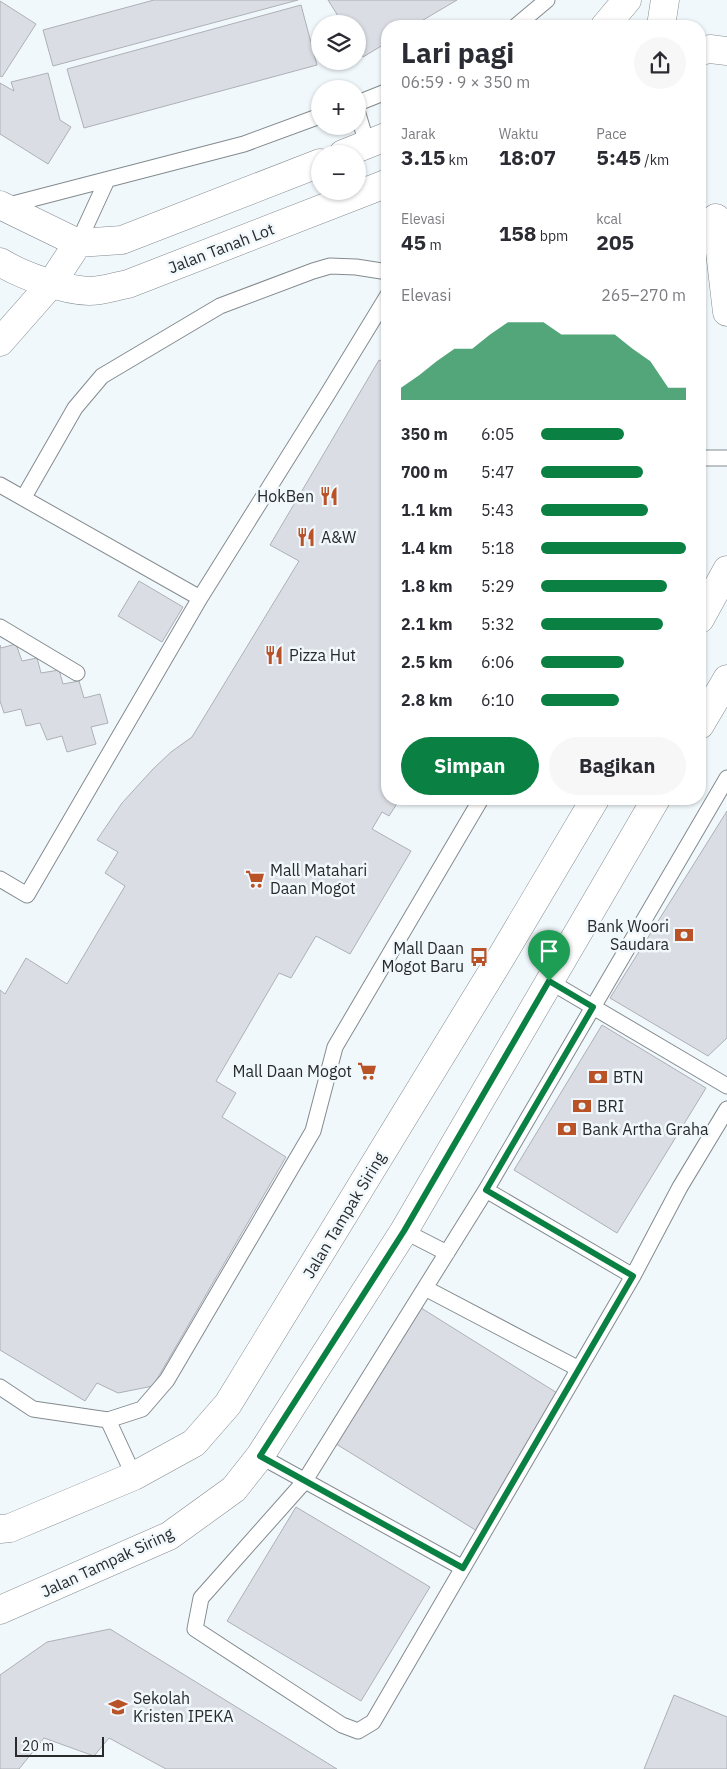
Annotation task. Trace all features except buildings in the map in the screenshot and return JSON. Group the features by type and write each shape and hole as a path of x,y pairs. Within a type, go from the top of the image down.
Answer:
{"main road":[{"path":"610,20 627,0"},
{"path":"662,20 665,0"},
{"path":"706,50 727,50"},
{"path":"2,206 78,243 122,240 311,166"},
{"name":"Jalan Tanah Lot","path":"0,262 14,271 51,284 90,291 128,284 381,186"},
{"path":"714,216 727,312"},
{"path":"0,342 51,284 78,243"},
{"path":"706,608 727,570"},
{"path":"706,715 727,679"},
{"name":"Jalan Tampak Siring","path":"0,1529 10,1528 134,1476 194,1443 228,1404 500,959 591,805"},
{"name":"Jalan Tampak Siring","path":"0,1610 169,1536 234,1489 260,1456 404,1231 652,805"}],"lane":[{"path":"523,20 547,0"},
{"path":"366,99 381,94"},
{"path":"2,206 244,144 311,119"},
{"path":"78,243 107,180"},
{"path":"24,497 75,408 102,376 220,306 330,266 381,271"},
{"path":"0,879 27,895 200,598 381,307"},
{"path":"706,458 727,458"},
{"path":"0,485 200,598"},
{"path":"0,627 77,673"},
{"path":"727,778 486,1190 426,1288 304,1482 201,1598 195,1629 342,1725 358,1731 373,1722 579,1370 633,1276 680,1187 727,1109"},
{"path":"0,1387 34,1409 108,1420 142,1409 167,1380 314,1131 335,1047 477,805"},
{"path":"549,981 727,1086"},
{"path":"486,1190 633,1276"},
{"path":"404,1231 447,1253"},
{"path":"426,1288 579,1370"},
{"path":"108,1420 134,1476"},
{"path":"260,1456 281,1466 304,1482 463,1568"}],"place":[{"name":"HokBen","path":"329,496"},
{"name":"A&W","path":"306,537"},
{"name":"Pizza Hut","path":"274,655"},
{"name":"Mall Matahari Daan Mogot","path":"255,879"},
{"name":"Bank Woori Saudara","path":"684,935"},
{"name":"Mall Daan Mogot Baru","path":"479,957"},
{"name":"Mall Daan Mogot","path":"367,1071"},
{"name":"BTN","path":"598,1077"},
{"name":"BRI","path":"582,1106"},
{"name":"Bank Artha Graha","path":"567,1129"},
{"name":"Sekolah Kristen IPEKA","path":"118,1707"}],"route":[{"path":"549,981 593,1007 486,1190 633,1276 463,1568 304,1482 281,1466 260,1456 404,1231 549,981"}]}
